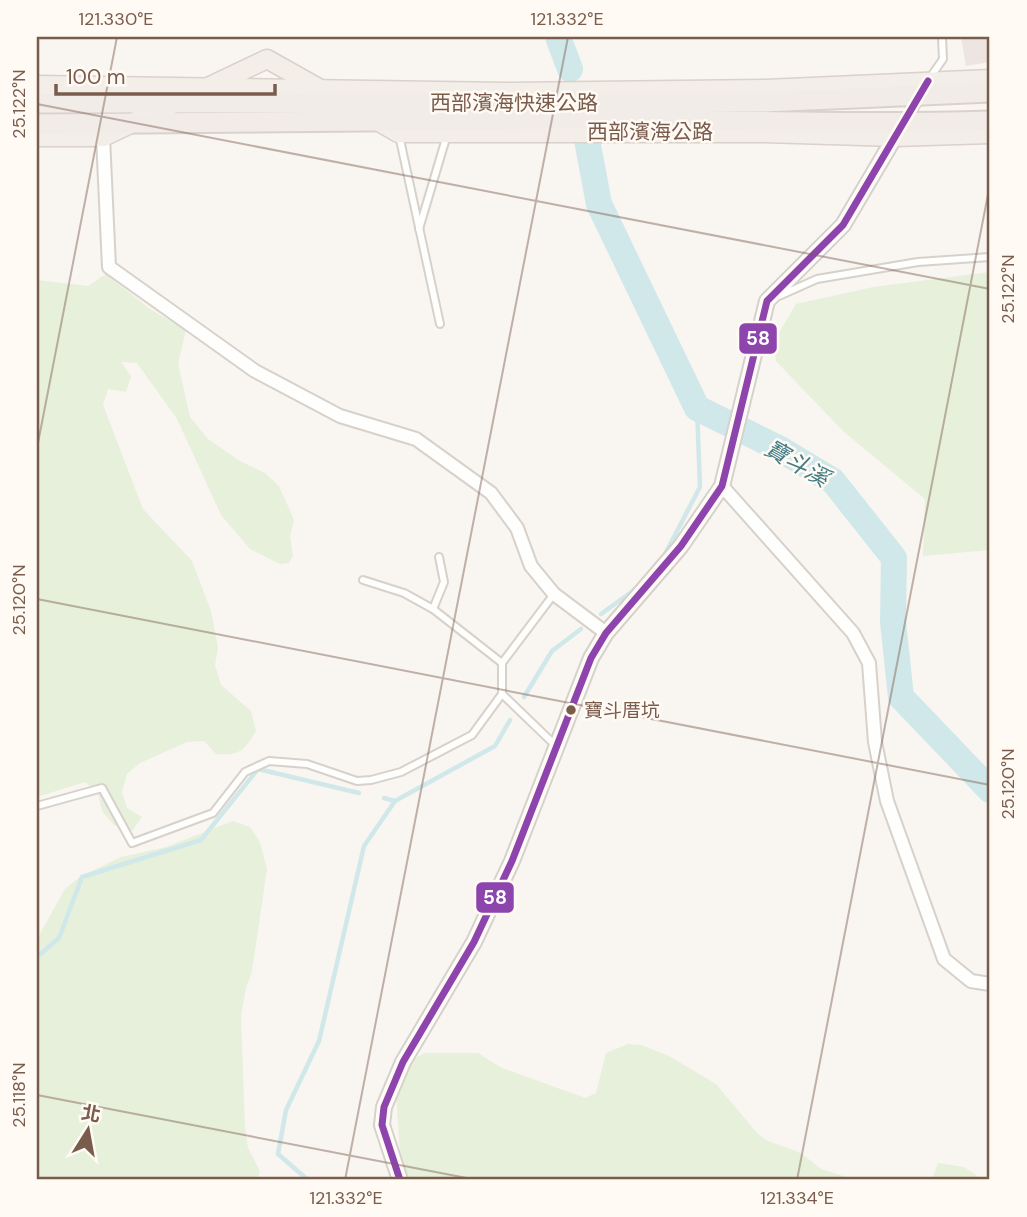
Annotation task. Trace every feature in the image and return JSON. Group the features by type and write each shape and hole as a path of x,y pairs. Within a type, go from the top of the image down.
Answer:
{"highway":[{"name":"西部濱海快速公路","path":"37,124 507,112 763,111 990,92"},
{"name":"西部濱海快速公路","path":"37,103 507,112"},
{"name":"西部濱海快速公路","path":"763,111 916,123 990,121"}],"main road":[{"path":"37,137 103,137 267,59 398,133"},
{"name":"西部濱海公路","path":"37,85 507,92 766,89 990,79"},
{"name":"西部濱海公路","path":"398,133 751,133 895,136 990,134"}],"street":[{"path":"400,1180 382,1125 384,1107 403,1062 474,942 512,861 591,658 606,633 681,546 723,483 767,301 842,225 895,136"},
{"path":"103,137 108,267 255,371 340,416 416,439 481,485 491,493 517,528 531,566 554,594 606,633"},
{"path":"723,483 853,633 869,663 875,742 887,801 944,959 971,981 990,984"}],"lane":[{"path":"927,83 943,60 942,37"},
{"path":"418,230 448,132"},
{"path":"398,133 440,324"},
{"path":"767,301 817,279 918,262 990,257"},
{"path":"433,608 444,582 439,557"},
{"path":"363,580 404,593 433,608 502,663"},
{"path":"37,806 102,788 132,843 213,813 245,772 269,761 307,764 357,782 401,772 472,735 502,694 502,663 554,594"},
{"path":"502,694 556,746"}],"shaded area":[{"path":"961,37 990,37 990,62 966,66"}],"green space":[{"path":"990,272 990,550 923,556 925,499 843,431 776,361 773,343 796,304 873,287"},
{"path":"106,274 150,309 186,330 178,363 190,417 208,439 240,461 265,473 279,486 294,520 290,537 293,555 289,563 280,564 250,549 221,515 177,419 137,363 121,362 131,376 126,392 108,389 103,405 143,509 192,561 211,611 218,648 215,665 221,685 251,711 256,731 244,748 236,753 216,754 204,741 187,742 140,763 127,774 122,792 127,808 142,817 132,831 114,825 102,811 98,794 85,782 37,797 37,280 88,286"},
{"path":"233,821 250,827 260,842 267,869 252,971 241,1015 245,1128 248,1148 260,1171 257,1180 37,1180 37,939 65,889 80,877 121,857 166,847"},
{"path":"628,1044 641,1045 669,1056 716,1084 758,1134 768,1141 801,1153 821,1169 856,1180 406,1180 401,1168 396,1093 406,1069 424,1053 478,1053 500,1067 585,1098 596,1093 606,1053"},
{"path":"938,1163 964,1167 983,1180 932,1180"}],"waterway":[{"name":"寶斗溪","path":"558,37 570,69"},
{"name":"寶斗溪","path":"587,140 599,204 697,408 780,449 833,481 894,558 893,622 901,697 990,790"},
{"path":"663,558 700,487 697,408"},
{"path":"601,614 637,588"},
{"path":"524,697 552,651 581,629"},
{"path":"308,1180 278,1154 286,1110 319,1041 364,846 395,801 495,746 510,720"},
{"path":"37,957 59,938 82,877 201,840 258,769 359,793"},
{"path":"384,798 395,801"}],"tunnel":[{"path":"900,129 923,89"}],"transit line":[{"name":"58","path":"400,1180 382,1125 384,1107 403,1062 474,942 512,861 591,658 606,633 681,546 722,486 767,301 843,225 928,81"}],"place":[{"name":"寶斗厝坑","path":"571,710"}]}
